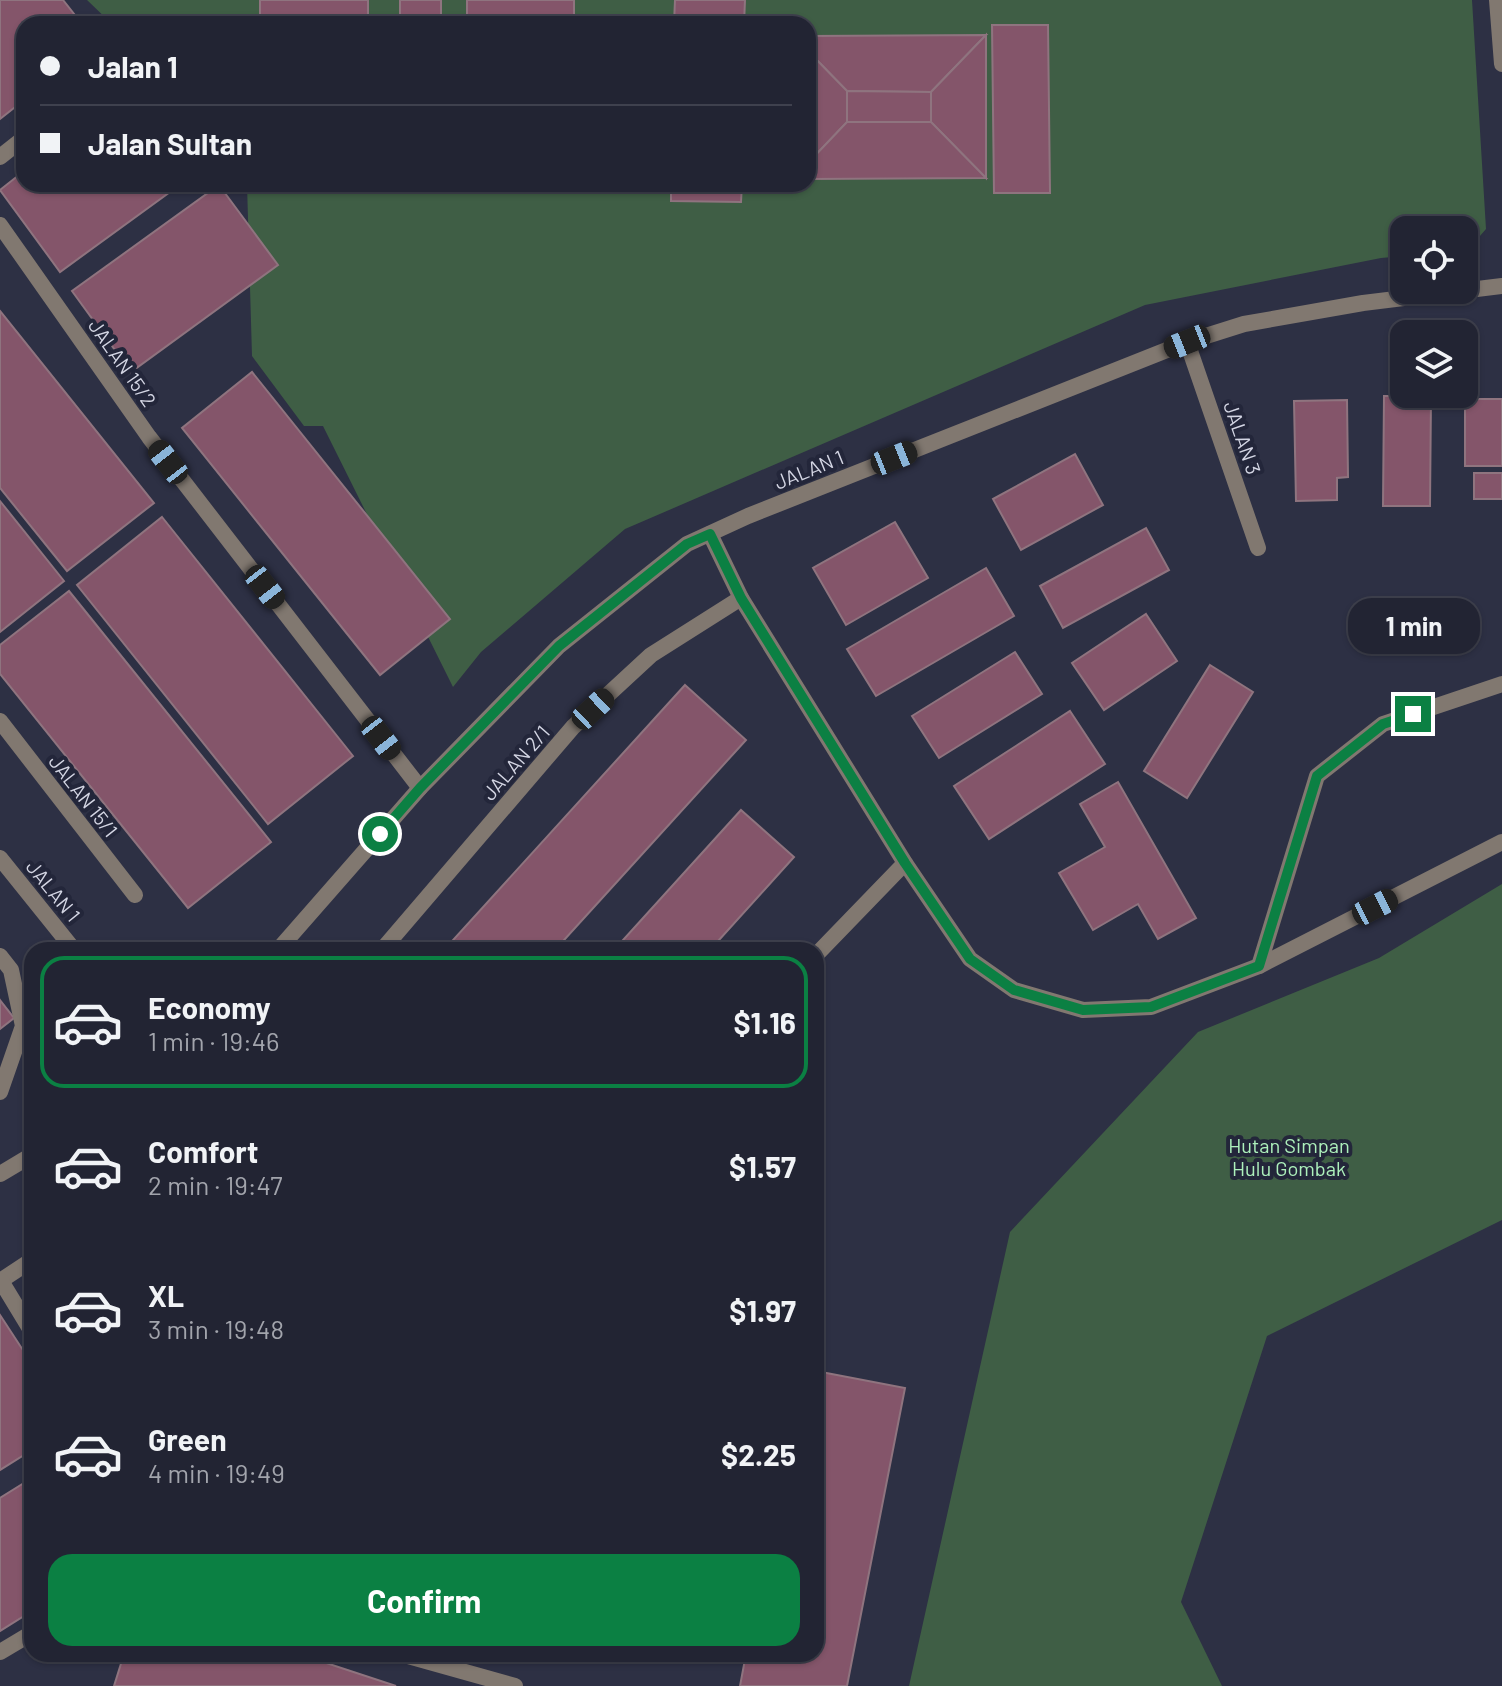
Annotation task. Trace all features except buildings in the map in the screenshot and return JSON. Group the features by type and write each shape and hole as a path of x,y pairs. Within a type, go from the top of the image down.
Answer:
{"street":[{"path":"1497,0 1502,64"},
{"path":"0,157 16,144"},
{"name":"JALAN 15/2","path":"0,225 149,437 420,788"},
{"name":"JALAN 1","path":"285,942 420,788 559,646 687,544 748,516 1187,342 1244,324 1333,308 1502,286"},
{"name":"JALAN 3","path":"1187,342 1258,548"},
{"path":"710,534 741,598 905,863 970,959 1014,990 1083,1010 1151,1007 1259,966 1502,842"},
{"name":"JALAN 2/1","path":"389,942 573,727 651,655 741,598"},
{"path":"1259,966 1317,776 1383,724 1502,684"},
{"name":"JALAN 15/1","path":"0,721 135,895"},
{"name":"JALAN 1","path":"0,858 68,942"},
{"path":"824,947 905,863"},
{"path":"0,956 11,970 23,1026 0,1092"},
{"path":"0,1174 24,1160"},
{"path":"24,1265 1,1281 24,1319"},
{"path":"0,1652 24,1638"},
{"path":"430,1662 515,1686"}],"green space":[{"path":"87,0 1472,0 1486,229 1478,238 1478,216 1390,216 1390,257 1145,305 625,529 481,652 453,687 323,426 304,426 252,356 247,192 816,192 816,16 104,16"},
{"name":"Hutan Simpan Hulu Gombak","path":"1502,884 1502,1220 1267,1336 1181,1602 1222,1686 909,1686 1010,1232 1198,1032 1379,958"}],"route":[{"path":"380,834 420,788 559,646 687,544 710,534 741,598 905,863 970,959 1014,990 1083,1010 1151,1007 1259,966 1317,776 1383,724 1413,714"}]}
